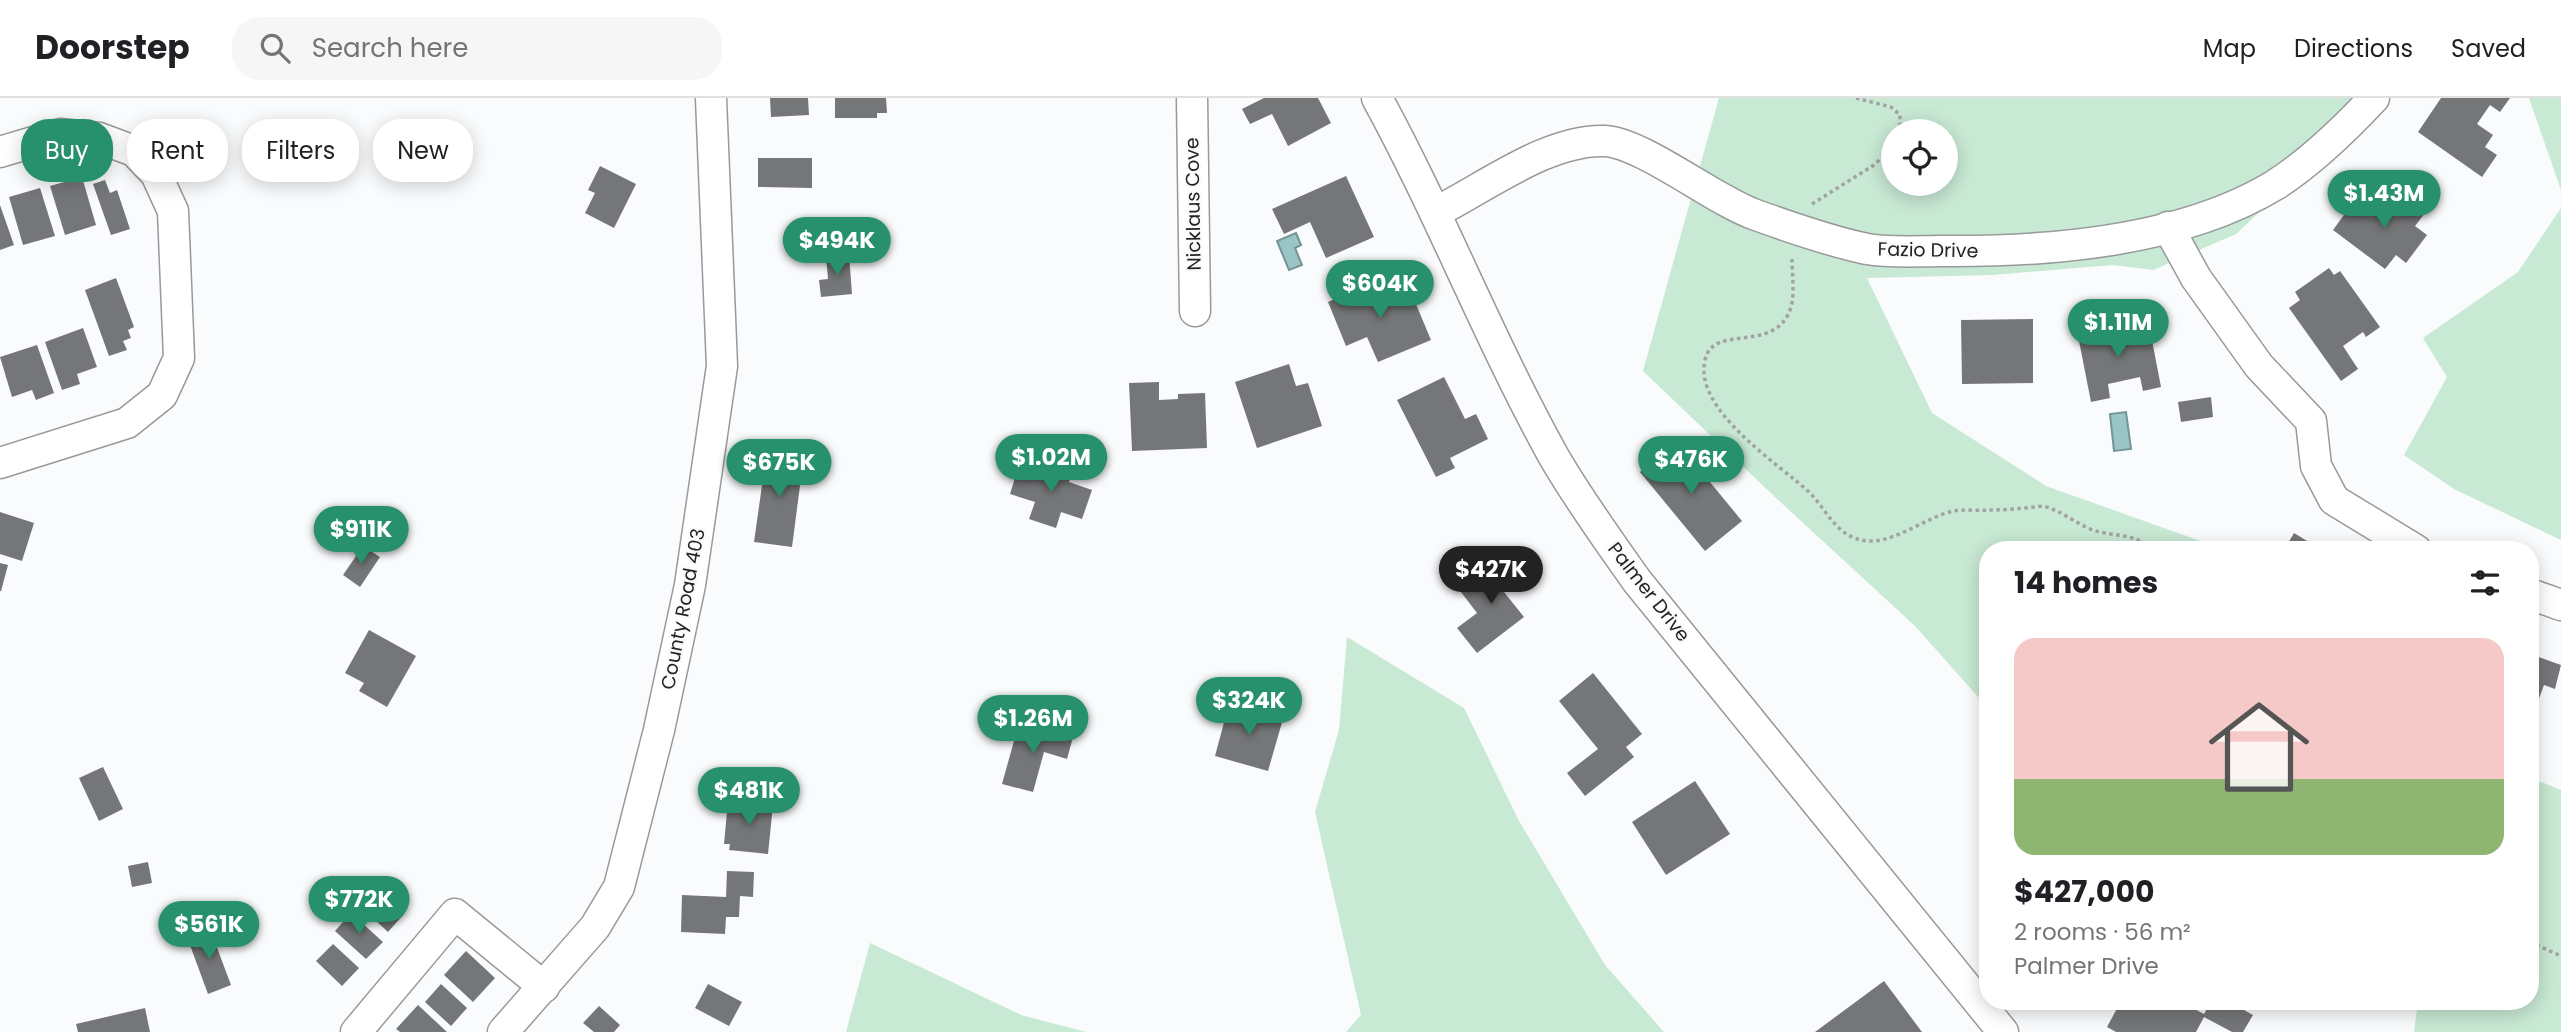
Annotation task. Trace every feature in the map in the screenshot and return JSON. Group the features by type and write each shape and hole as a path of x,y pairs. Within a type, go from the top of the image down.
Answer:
{"street":[{"name":"County Road 403","path":"503,1032 596,927 619,887 659,730 690,585 722,366 711,98"},
{"name":"Nicklaus Cove","path":"1192,98 1195,311"},
{"name":"Palmer Drive","path":"1377,98 1436,212 1522,394 1583,506 1637,581 1979,1002"},
{"name":"Fazio Drive","path":"1436,212 1555,149 1586,142 1608,141 1630,149 1747,212 1803,232 1870,249 2029,250 2168,227 2209,217 2275,184 2304,164 2374,98"},
{"path":"0,152 60,134 99,138 134,151 156,174 173,211 179,358 162,395 127,423 0,463"},
{"path":"2168,227 2196,278 2259,366 2311,421 2316,466 2334,500 2401,541"},
{"path":"2539,597 2561,604"},
{"path":"356,1032 455,914 544,987"},
{"name":"Palmer Drive","path":"1985,1010 2003,1032"}],"path":[{"path":"1856,98 1891,107 1900,115 1900,119"},
{"path":"1812,204 1881,158"},
{"path":"1793,259 1792,303 1780,327 1760,337 1719,341 1710,348 1704,368 1708,387 1730,425 1758,453 1812,495 1831,522 1847,535 1865,541 1879,541 1953,511 2043,506 2055,509 2090,530 2138,541"},
{"path":"2539,946 2561,956"}],"green space":[{"path":"1719,98 2382,98 2236,234 2153,270 2113,265 1993,275 1867,278 1932,413 2046,486 2200,541 1979,541 1979,698 1915,626 1643,371"},
{"path":"2529,98 2561,98 2561,190"},
{"path":"2561,208 2561,540 2454,489 2404,455 2447,377 2423,338 2518,272"},
{"path":"1347,637 1464,708 1519,821 1605,965 1664,1032 1346,1032 1361,1015 1315,812 1339,730"},
{"path":"2539,781 2561,790 2561,1032 2414,1032 2417,1010 2539,1010"},
{"path":"870,943 1021,1015 1086,1032 846,1032"}],"water":[{"path":"1296,233 1301,245 1295,248 1302,265 1289,270 1277,241"},
{"path":"2126,412 2131,449 2114,451 2110,414"}],"building":[{"path":"770,98 808,98 809,115 771,117"},
{"path":"835,98 886,98 887,113 877,113 877,118 835,118"},
{"path":"1264,98 1318,98 1331,123 1288,146 1272,114 1250,124 1242,109"},
{"path":"2441,98 2510,98 2500,112 2490,105 2477,124 2493,135 2485,147 2497,155 2482,177 2418,132"},
{"path":"758,158 812,158 812,188 758,187"},
{"path":"600,166 636,184 614,228 585,213 595,193 588,190"},
{"path":"1346,176 1374,237 1326,258 1310,222 1284,234 1272,209"},
{"path":"64,182 83,182 96,225 65,235 50,186"},
{"path":"106,182 110,193 117,190 130,229 111,235 93,184"},
{"path":"40,188 55,236 23,245 9,197"},
{"path":"2395,191 2425,213 2415,226 2427,235 2406,263 2396,255 2385,269 2333,230 2354,201 2376,216"},
{"path":"0,205 14,245 0,250"},
{"path":"849,254 852,294 821,297 819,280 828,279 826,255"},
{"path":"2329,268 2334,275 2340,271 2380,327 2366,337 2363,332 2343,346 2358,369 2341,381 2289,308 2300,300 2295,292"},
{"path":"116,278 134,327 128,330 131,338 123,341 127,350 109,356 85,290"},
{"path":"1374,282 1380,297 1408,285 1431,340 1378,362 1367,337 1346,346 1328,302"},
{"path":"2033,319 2033,383 1962,384 1961,320"},
{"path":"2129,320 2132,334 2150,330 2161,387 2143,391 2140,377 2108,384 2110,398 2091,402 2079,341 2090,338 2088,329"},
{"path":"83,328 97,367 77,374 80,384 62,390 45,342"},
{"path":"37,345 54,393 36,400 32,390 12,397 0,357"},
{"path":"1289,364 1296,386 1308,383 1322,426 1257,448 1235,382"},
{"path":"1444,377 1465,419 1476,414 1488,439 1450,458 1455,468 1436,477 1397,400"},
{"path":"1159,382 1159,400 1178,399 1178,394 1205,393 1207,448 1132,451 1129,383"},
{"path":"2211,397 2213,417 2181,422 2178,402"},
{"path":"1677,442 1742,521 1705,551 1640,472"},
{"path":"767,450 804,455 792,547 754,542"},
{"path":"1019,465 1052,476 1055,466 1073,471 1069,482 1092,490 1082,519 1061,512 1056,528 1029,519 1035,502 1010,494"},
{"path":"0,512 34,523 22,561 0,554"},
{"path":"2294,533 2307,541 2289,541"},
{"path":"363,546 380,557 360,587 343,575"},
{"path":"1505,558 1521,579 1504,592 1524,617 1477,653 1457,628 1477,613 1461,592"},
{"path":"0,563 8,565 1,591 0,591"},
{"path":"369,630 416,656 387,707 359,691 364,683 345,673"},
{"path":"2539,657 2561,665 2555,689 2544,685 2539,698"},
{"path":"1593,673 1642,734 1626,747 1634,757 1585,796 1567,773 1598,749 1559,701"},
{"path":"1229,704 1283,719 1268,771 1215,756"},
{"path":"1019,723 1073,737 1067,759 1044,752 1033,792 1002,784"},
{"path":"103,767 123,809 99,821 79,778"},
{"path":"1695,781 1730,834 1666,875 1632,822"},
{"path":"728,801 773,805 768,854 729,850 730,844 724,844"},
{"path":"148,862 152,883 132,887 128,866"},
{"path":"727,871 754,872 753,897 740,896 739,917 726,917 725,934 681,932 682,895 726,897"},
{"path":"373,886 404,914 388,932 357,903"},
{"path":"351,913 383,942 366,959 335,931"},
{"path":"210,929 231,985 208,994 187,937"},
{"path":"333,944 359,968 342,986 316,961"},
{"path":"466,951 495,978 473,1002 444,975"},
{"path":"1884,981 1922,1032 1815,1032"},
{"path":"441,984 467,1008 451,1026 425,1002"},
{"path":"708,984 742,1002 729,1026 695,1008"},
{"path":"418,1005 447,1032 400,1032 396,1029"},
{"path":"599,1006 620,1025 614,1032 594,1032 583,1023"},
{"path":"145,1008 150,1032 78,1032 76,1024"},
{"path":"2116,1010 2197,1010 2204,1014 2206,1010 2244,1010 2253,1015 2243,1032 2232,1032 2204,1017 2196,1032 2116,1032 2107,1027"}]}
